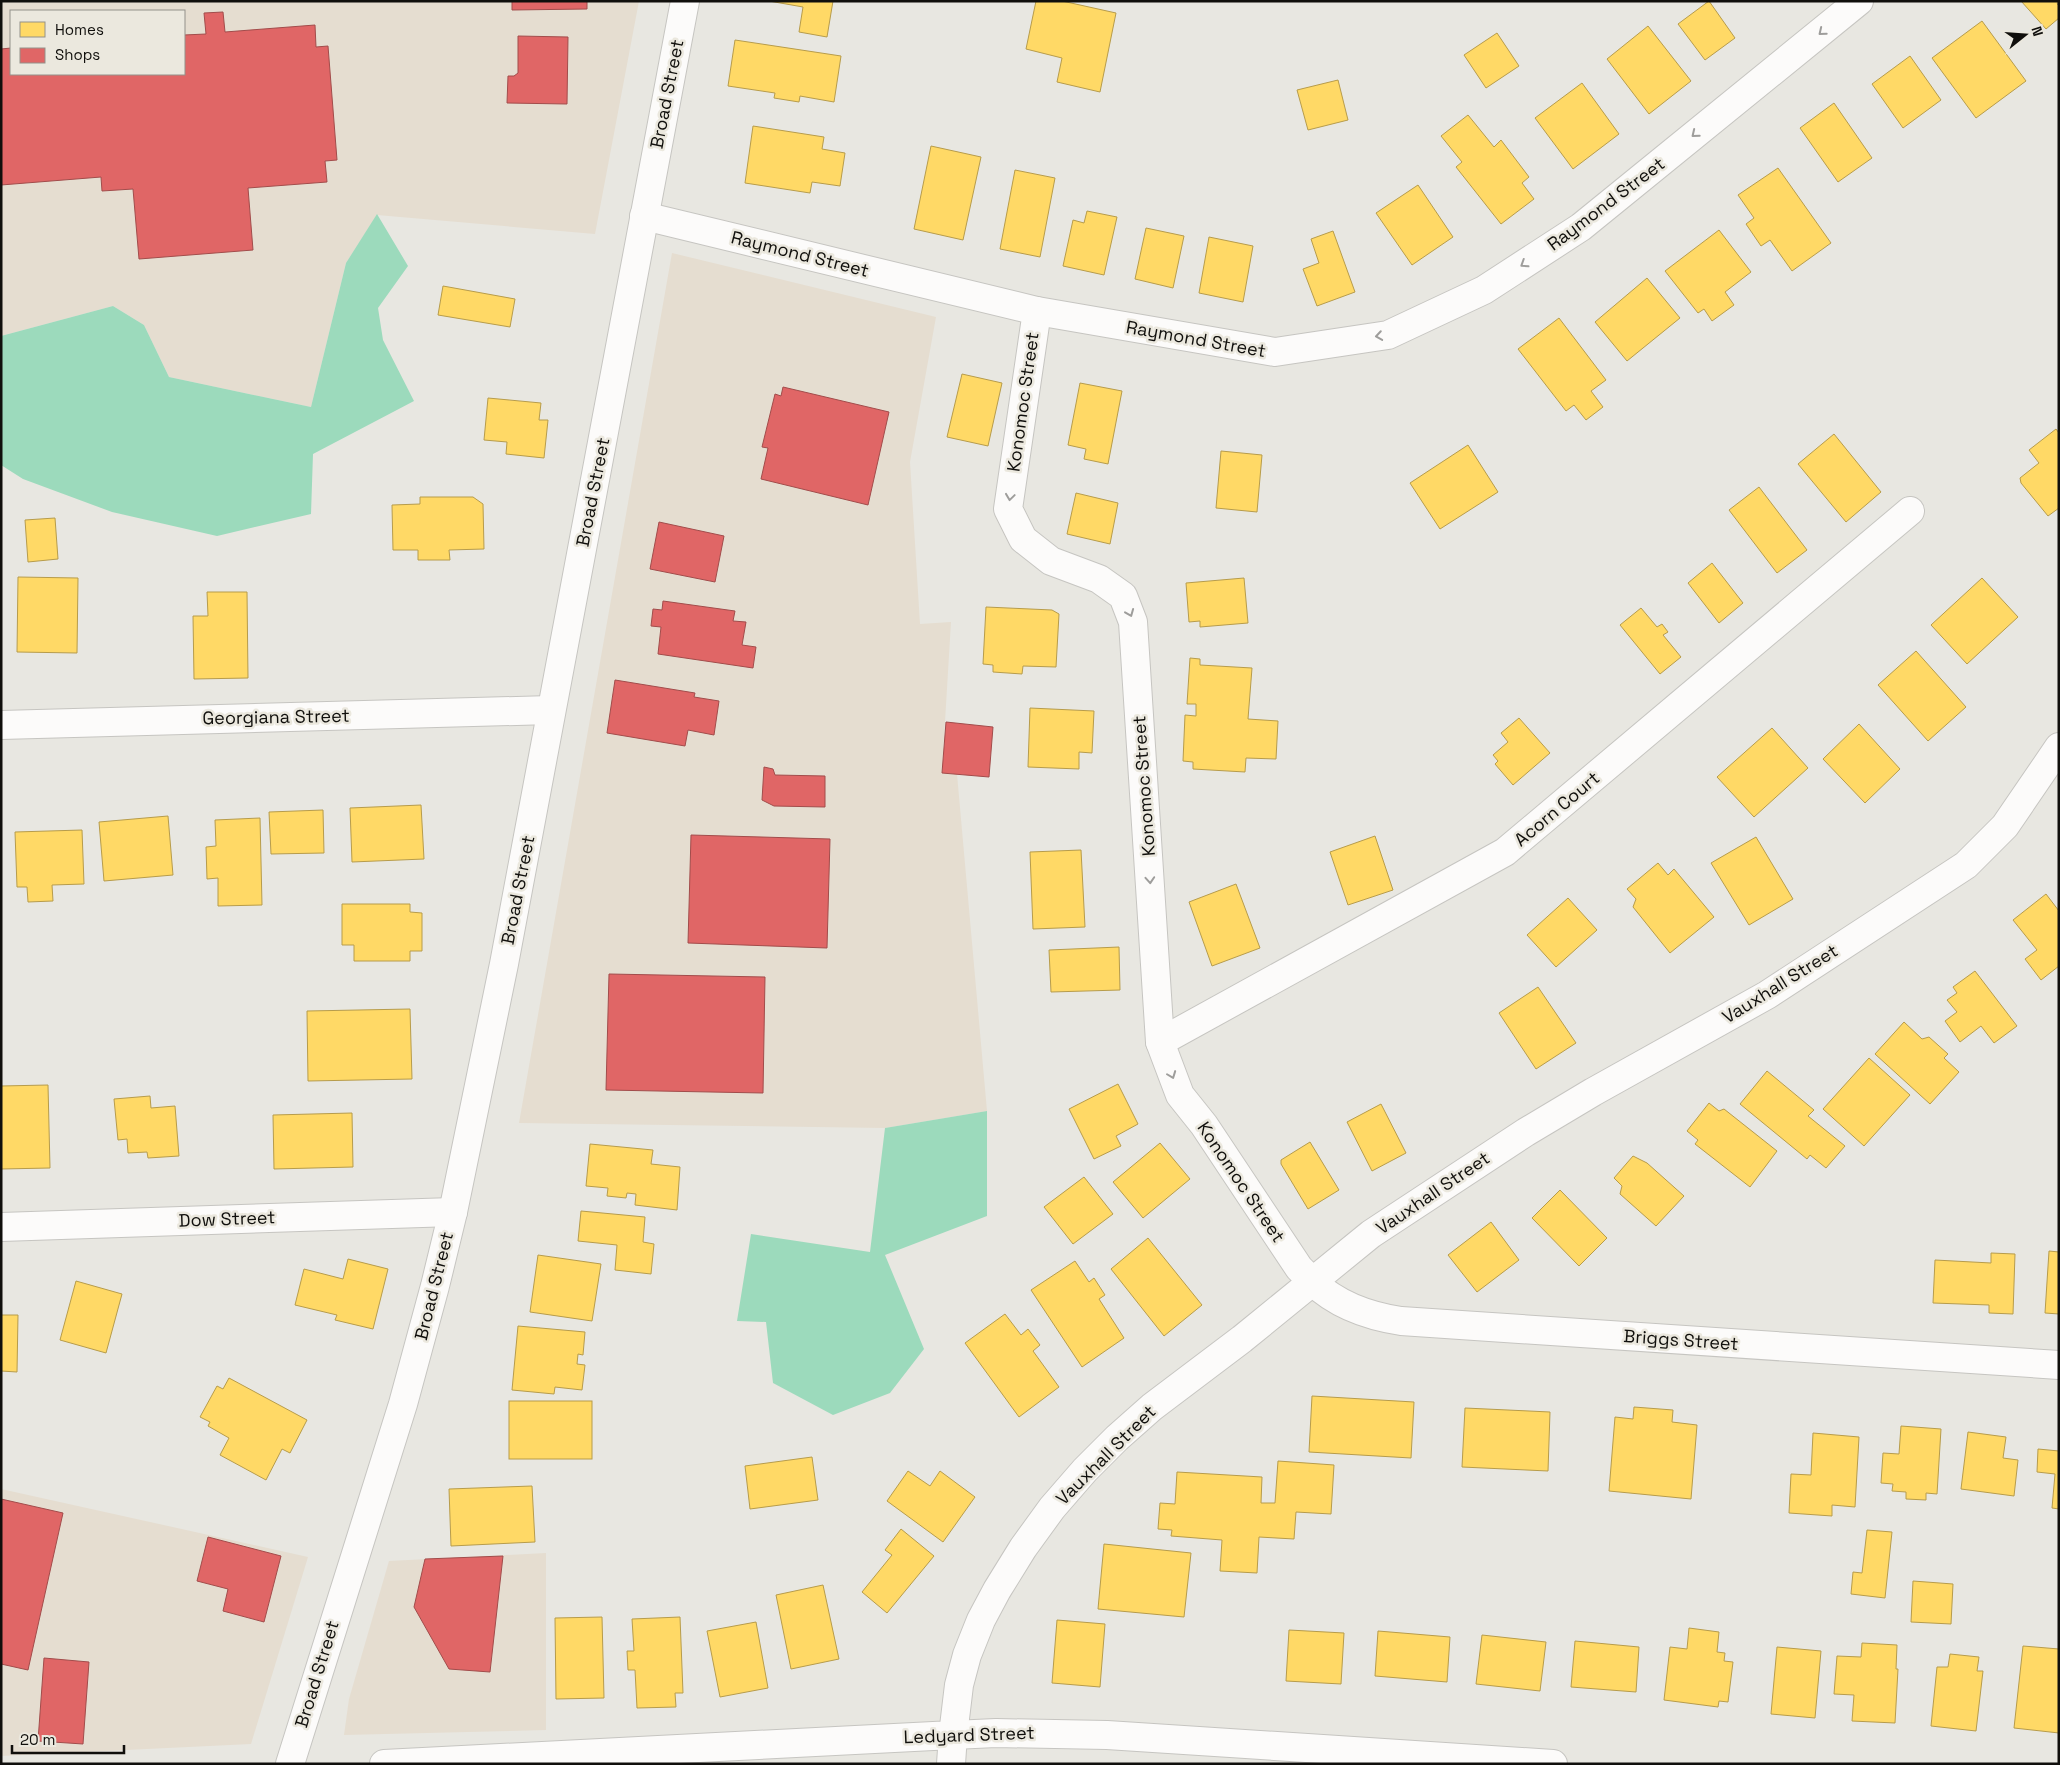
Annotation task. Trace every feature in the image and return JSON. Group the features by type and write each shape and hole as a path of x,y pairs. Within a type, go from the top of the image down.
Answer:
{"street":[{"name":"Broad Street","path":"290,1764 405,1396 433,1295 453,1212 506,955 685,1"},
{"name":"Raymond Street","path":"644,216 1037,310 1274,352 1388,335 1484,290 1581,227 1859,1"},
{"name":"Konomoc Street","path":"1037,310 1008,509 1023,539 1051,561 1099,579 1122,596 1133,622 1160,1042 1180,1095 1204,1125 1299,1268 1312,1282"},
{"name":"Acorn Court","path":"1160,1042 1505,852 1910,511"},
{"name":"Georgiana Street","path":"1,725 551,710"},
{"name":"Vauxhall Street","path":"951,1764 952,1735 959,1685 967,1655 981,1620 997,1590 1023,1548 1052,1508 1085,1470 1152,1407 1242,1339 1371,1234 1526,1132 1592,1092 1767,995 1966,865 2005,826 2059,747"},
{"name":"Dow Street","path":"1,1227 453,1212"},
{"name":"Briggs Street","path":"1312,1282 1337,1301 1360,1312 1380,1318 1401,1321 2059,1365"},
{"name":"Ledyard Street","path":"384,1764 996,1733 1106,1734 1499,1762 1553,1764"}],"shaded area":[{"path":"1,1 639,1 595,234 377,215 346,263 311,407 169,377 144,325 113,306 1,336"},
{"path":"672,253 936,317 910,462 920,624 951,622 942,772 957,774 987,1111 885,1128 519,1123"},
{"path":"1,1489 308,1557 251,1744 1,1756"},
{"path":"546,1553 546,1730 344,1735 349,1699 389,1561"}],"green space":[{"path":"377,214 408,266 378,308 383,340 414,401 313,454 311,514 217,536 112,512 23,479 1,465 1,336 113,306 144,325 169,377 311,407 346,263"},
{"path":"987,1111 987,1216 885,1255 924,1349 890,1393 833,1415 773,1383 766,1322 737,1321 751,1234 870,1252 885,1128"}],"building: Homes":[{"path":"769,1 833,1 827,37 799,32 803,7"},
{"path":"1036,1 1062,1 1116,13 1100,92 1057,82 1062,58 1026,49"},
{"path":"1709,1 1735,38 1705,60 1678,24"},
{"path":"2021,1 2059,1 2057,4 2059,6 2059,18 2046,29"},
{"path":"1982,21 2026,81 1976,118 1932,58"},
{"path":"1648,26 1691,81 1649,114 1607,59"},
{"path":"1497,33 1519,66 1486,88 1464,55"},
{"path":"735,40 841,56 834,102 800,96 799,102 774,98 775,93 728,86"},
{"path":"1910,56 1941,100 1903,128 1872,84"},
{"path":"1338,80 1348,120 1308,130 1297,90"},
{"path":"1582,83 1619,134 1573,169 1535,118"},
{"path":"1834,103 1872,158 1838,182 1800,128"},
{"path":"1468,115 1494,147 1501,140 1529,177 1522,183 1534,199 1501,224 1456,167 1462,162 1441,136"},
{"path":"753,126 824,137 822,149 845,153 840,186 812,182 810,193 745,183"},
{"path":"931,146 981,157 963,240 914,229"},
{"path":"1778,168 1831,243 1792,271 1770,240 1761,246 1746,224 1754,218 1738,195"},
{"path":"1015,170 1055,178 1040,257 1000,249"},
{"path":"1418,185 1453,237 1412,265 1376,213"},
{"path":"1087,211 1117,217 1104,275 1063,266 1073,220 1084,223"},
{"path":"1146,228 1184,236 1173,288 1135,279"},
{"path":"1719,230 1751,272 1725,292 1734,305 1712,321 1704,309 1698,313 1665,271"},
{"path":"1333,231 1355,292 1317,306 1303,269 1319,263 1311,239"},
{"path":"1209,237 1253,246 1243,302 1199,293"},
{"path":"1647,278 1680,318 1627,361 1595,322"},
{"path":"443,286 515,299 510,327 438,315"},
{"path":"1559,318 1606,380 1591,391 1603,407 1586,420 1574,405 1566,411 1518,349"},
{"path":"962,374 1002,383 988,446 947,437"},
{"path":"1080,383 1122,391 1108,464 1084,459 1086,449 1068,445"},
{"path":"488,398 541,403 539,420 548,420 544,458 506,454 507,442 484,440"},
{"path":"2056,429 2059,433 2059,508 2048,516 2021,483 2020,478 2039,463 2029,450"},
{"path":"1834,434 1881,492 1846,522 1798,464"},
{"path":"1468,445 1498,492 1440,529 1410,483"},
{"path":"1221,451 1262,455 1257,512 1216,508"},
{"path":"1759,487 1807,550 1777,573 1729,510"},
{"path":"1076,493 1118,503 1110,544 1067,534"},
{"path":"420,497 473,497 483,504 484,549 449,550 450,560 418,560 418,550 393,550 392,505 420,504"},
{"path":"55,518 58,559 28,562 25,520"},
{"path":"1712,563 1743,603 1719,623 1688,583"},
{"path":"18,577 78,578 77,653 17,652"},
{"path":"1244,578 1248,623 1200,627 1200,621 1189,622 1186,583"},
{"path":"1982,578 2018,617 1967,664 1931,625"},
{"path":"207,592 247,592 248,678 194,679 193,616 208,616"},
{"path":"986,607 1052,610 1059,614 1056,667 1023,666 1022,674 993,672 993,665 983,664"},
{"path":"1641,608 1657,627 1662,624 1668,632 1663,635 1681,657 1660,674 1620,625"},
{"path":"1916,651 1966,707 1928,741 1878,685"},
{"path":"1190,658 1200,659 1200,665 1252,668 1248,719 1278,721 1276,759 1246,758 1245,772 1193,769 1193,762 1183,761 1185,715 1196,716 1196,704 1187,704"},
{"path":"1030,708 1094,711 1092,753 1079,752 1079,769 1028,767"},
{"path":"1519,718 1550,753 1513,785 1495,764 1498,761 1493,755 1508,742 1501,733"},
{"path":"1859,724 1900,769 1865,803 1823,759"},
{"path":"1772,728 1808,768 1754,817 1717,777"},
{"path":"421,805 424,859 352,862 350,808"},
{"path":"323,810 324,853 271,854 269,812"},
{"path":"168,816 173,875 104,881 99,822"},
{"path":"260,818 262,905 218,906 218,878 207,879 206,847 216,846 215,820"},
{"path":"82,830 84,884 52,885 53,901 28,902 27,887 17,887 15,832"},
{"path":"1375,836 1393,890 1348,905 1330,852"},
{"path":"1756,837 1793,899 1749,925 1711,863"},
{"path":"1081,850 1085,927 1033,929 1030,852"},
{"path":"1658,863 1668,875 1674,869 1714,917 1670,953 1633,907 1636,899 1627,889"},
{"path":"1236,884 1260,948 1212,966 1189,902"},
{"path":"2046,894 2059,911 2059,966 2041,980 2025,959 2037,950 2013,920"},
{"path":"1568,898 1597,930 1556,967 1527,935"},
{"path":"342,904 410,904 410,912 422,913 422,951 410,951 410,961 354,961 354,945 342,945"},
{"path":"1119,947 1120,990 1051,992 1049,950"},
{"path":"1975,971 2017,1026 1994,1043 1981,1026 1960,1042 1945,1021 1957,1012 1947,1000 1957,993 1953,987"},
{"path":"1538,987 1576,1043 1536,1069 1499,1013"},
{"path":"410,1009 412,1079 308,1081 307,1011"},
{"path":"1904,1022 1922,1039 1929,1037 1948,1054 1944,1058 1959,1072 1930,1104 1875,1054"},
{"path":"1869,1058 1910,1095 1864,1146 1823,1109"},
{"path":"1767,1071 1814,1110 1808,1116 1845,1146 1826,1168 1810,1155 1807,1159 1740,1104"},
{"path":"1118,1084 1138,1124 1116,1136 1121,1146 1094,1159 1069,1109"},
{"path":"48,1085 50,1168 1,1169 1,1086"},
{"path":"150,1096 151,1108 175,1106 179,1156 148,1158 147,1152 128,1153 127,1139 118,1140 114,1099"},
{"path":"1709,1103 1719,1111 1724,1109 1777,1151 1750,1187 1695,1144 1698,1140 1687,1131"},
{"path":"1381,1104 1406,1153 1372,1171 1347,1122"},
{"path":"352,1113 353,1167 274,1169 273,1115"},
{"path":"1310,1142 1339,1190 1308,1209 1281,1164 1281,1160"},
{"path":"1160,1143 1190,1179 1143,1218 1113,1182"},
{"path":"590,1144 653,1150 651,1164 680,1167 677,1210 635,1205 636,1194 627,1193 626,1198 607,1196 608,1188 586,1186"},
{"path":"1633,1156 1647,1163 1684,1196 1656,1226 1620,1194 1622,1186 1614,1178"},
{"path":"1084,1177 1113,1214 1073,1244 1044,1207"},
{"path":"1560,1190 1607,1238 1579,1266 1532,1218"},
{"path":"581,1211 645,1217 643,1242 654,1244 651,1274 615,1270 617,1245 578,1241"},
{"path":"1491,1222 1519,1260 1477,1292 1448,1255"},
{"path":"1148,1238 1202,1305 1164,1336 1111,1269"},
{"path":"2049,1251 2059,1252 2059,1314 2045,1313"},
{"path":"1991,1253 2015,1254 2013,1314 1989,1313 1989,1305 1933,1303 1935,1260 1991,1263"},
{"path":"538,1255 601,1264 592,1321 530,1312"},
{"path":"348,1259 388,1269 373,1329 335,1320 337,1315 295,1305 304,1269 343,1279"},
{"path":"1075,1261 1089,1282 1094,1278 1105,1295 1099,1299 1124,1338 1082,1367 1031,1290"},
{"path":"76,1281 122,1294 106,1353 60,1340"},
{"path":"1005,1314 1021,1335 1028,1329 1040,1345 1033,1351 1059,1387 1019,1417 965,1343"},
{"path":"1,1315 18,1315 17,1372 1,1371"},
{"path":"518,1326 585,1332 583,1355 578,1354 577,1364 585,1365 582,1390 555,1387 554,1394 512,1390"},
{"path":"229,1378 307,1420 290,1453 282,1449 266,1480 220,1455 229,1438 208,1426 210,1422 200,1417 217,1386 223,1389"},
{"path":"1312,1396 1414,1402 1411,1458 1309,1452"},
{"path":"509,1401 592,1401 592,1459 509,1459"},
{"path":"1634,1407 1673,1410 1672,1422 1697,1425 1691,1499 1609,1491 1615,1417 1633,1419"},
{"path":"1465,1408 1550,1412 1548,1471 1462,1467"},
{"path":"1901,1426 1941,1429 1937,1494 1926,1493 1926,1500 1906,1499 1906,1492 1892,1491 1893,1484 1881,1483 1883,1453 1899,1454"},
{"path":"1968,1432 2006,1437 2003,1458 2018,1460 2014,1496 1961,1489"},
{"path":"1813,1433 1859,1437 1855,1507 1832,1505 1832,1516 1789,1513 1791,1474 1811,1475"},
{"path":"2038,1449 2059,1451 2059,1509 2052,1508 2055,1474 2037,1472"},
{"path":"812,1457 818,1500 750,1509 745,1466"},
{"path":"1278,1461 1334,1465 1331,1514 1296,1512 1294,1539 1259,1537 1257,1573 1220,1571 1222,1540 1171,1536 1172,1530 1158,1529 1160,1503 1175,1504 1177,1472 1262,1477 1261,1503 1275,1503"},
{"path":"908,1471 930,1486 940,1471 975,1497 943,1542 887,1501"},
{"path":"532,1486 535,1542 451,1546 449,1489"},
{"path":"901,1529 934,1556 887,1613 862,1592 892,1555 885,1550"},
{"path":"1867,1530 1892,1532 1885,1598 1851,1594 1853,1572 1862,1573"},
{"path":"1104,1544 1191,1553 1184,1617 1098,1609"},
{"path":"1913,1581 1953,1584 1951,1624 1911,1622"},
{"path":"823,1585 839,1659 791,1669 776,1595"},
{"path":"602,1617 604,1698 556,1699 555,1618"},
{"path":"680,1617 683,1693 675,1693 676,1707 637,1708 635,1670 628,1670 627,1651 634,1651 632,1619"},
{"path":"1057,1620 1105,1624 1100,1687 1052,1683"},
{"path":"756,1622 768,1688 720,1697 707,1631"},
{"path":"1689,1628 1719,1632 1717,1652 1725,1653 1724,1661 1733,1662 1728,1702 1719,1701 1718,1707 1664,1700 1670,1647 1687,1649"},
{"path":"1289,1630 1344,1633 1341,1684 1286,1681"},
{"path":"1378,1631 1450,1637 1447,1682 1375,1676"},
{"path":"1482,1635 1546,1642 1540,1691 1476,1684"},
{"path":"1575,1641 1639,1647 1636,1692 1571,1687"},
{"path":"1862,1643 1897,1645 1896,1669 1898,1669 1895,1723 1852,1721 1854,1695 1834,1694 1837,1656 1861,1657"},
{"path":"2023,1646 2059,1649 2059,1733 2014,1728"},
{"path":"1777,1647 1821,1651 1815,1718 1771,1714"},
{"path":"1950,1654 1979,1657 1977,1671 1983,1671 1976,1731 1931,1726 1937,1667 1948,1667"}],"building: Shops":[{"path":"512,1 587,1 587,9 512,10"},
{"path":"223,12 225,32 315,25 316,47 328,46 337,160 325,161 327,182 248,188 253,250 139,259 133,189 102,191 101,177 1,185 1,49 10,48 10,75 185,75 185,35 206,34 204,13"},
{"path":"518,36 568,37 567,104 507,103 508,76 514,76 518,73"},
{"path":"783,387 889,412 868,505 761,479 768,448 762,447 775,394 781,396"},
{"path":"659,522 724,536 715,582 650,569"},
{"path":"663,601 735,611 733,621 746,622 742,645 756,647 753,668 658,654 661,627 651,626 653,609 662,610"},
{"path":"615,680 695,693 694,697 719,701 714,735 688,730 685,746 607,733"},
{"path":"946,722 993,727 989,777 942,773"},
{"path":"764,767 773,769 775,775 825,776 825,807 774,806 762,800"},
{"path":"691,835 830,839 827,948 688,943"},
{"path":"609,974 765,977 763,1093 606,1090"},
{"path":"1,1499 63,1513 28,1670 1,1664"},
{"path":"208,1537 281,1556 264,1622 223,1611 228,1589 197,1581"},
{"path":"503,1556 490,1672 449,1669 414,1607 425,1559"},
{"path":"44,1658 89,1662 83,1744 38,1741"}]}
